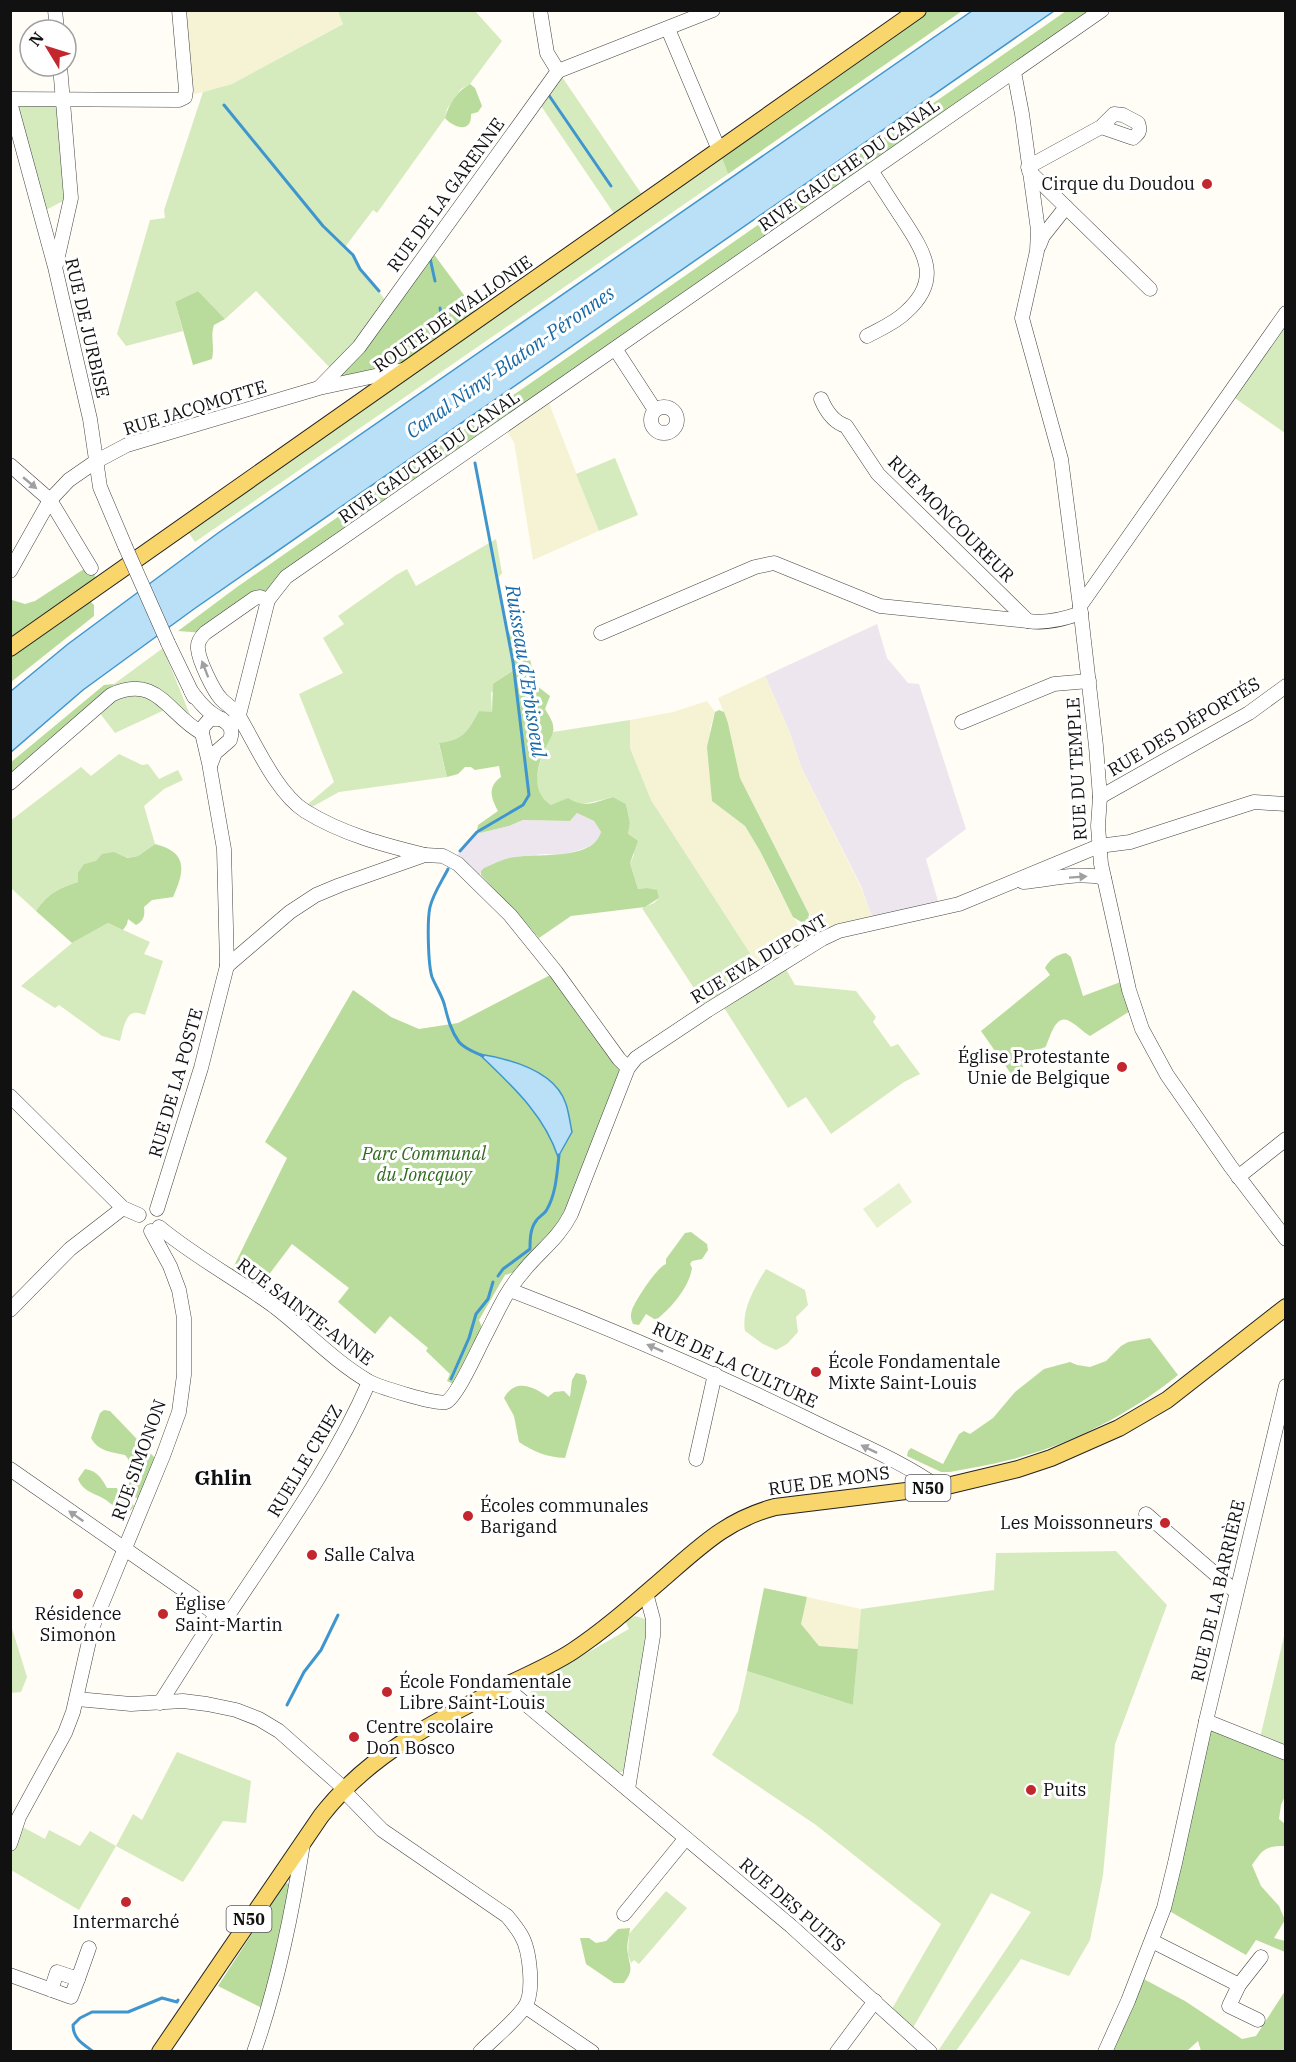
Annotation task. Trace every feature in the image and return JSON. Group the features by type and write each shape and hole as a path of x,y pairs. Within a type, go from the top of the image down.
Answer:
{"main road":[{"name":"ROUTE DE WALLONIE","path":"10,648 918,10"},
{"name":"RUE DE MONS","path":"343,1790 378,1759 435,1722 573,1651 715,1534 753,1513 809,1502 938,1487 1018,1469 1088,1443 1119,1428 1177,1393 1286,1307"},
{"name":"N50","path":"160,2052 321,1816 343,1790"}],"street":[{"path":"10,100 179,100 185,97 179,10"},
{"path":"540,10 547,53 558,71 713,10"},
{"name":"RIVE GAUCHE DU CANAL","path":"230,720 268,600 286,577 616,350 1102,10"},
{"path":"668,29 719,150"},
{"name":"RUE DE LA GARENNE","path":"319,388 359,347 558,71"},
{"path":"1014,72 1038,230 1037,251"},
{"path":"55,267 71,198 61,78"},
{"name":"RUE DE JURBISE","path":"10,100 55,267 90,419 100,487 191,691"},
{"path":"1028,169 1101,127"},
{"path":"1028,169 1150,289"},
{"path":"867,336 908,310 920,296 927,276 924,254 872,172"},
{"path":"1037,251 1043,236 1066,207"},
{"name":"RUE DU TEMPLE","path":"1037,251 1022,318 1061,459 1089,681 1100,797 1099,846 1128,990 1142,1029 1167,1075 1238,1177 1286,1239"},
{"path":"601,633 755,567 774,563 880,606 1040,622 1064,619 1080,610 1286,314"},
{"path":"616,350 655,410"},
{"name":"RUE JACQMOTTE","path":"10,571 50,500 69,480 95,462 127,445 319,388 408,369"},
{"name":"RUE MONCOUREUR","path":"821,399 831,416 838,423 846,426 878,474 1028,621"},
{"path":"10,465 50,500 91,568"},
{"path":"210,767 215,753 232,735 230,720 222,700 211,685 198,650 198,644 205,633 255,598 268,600"},
{"path":"962,722 1054,684 1089,681"},
{"name":"RUE DES DÉPORTÉS","path":"1100,797 1249,713 1286,686"},
{"path":"10,783 111,695 123,689 136,688 157,694 185,723 204,733 212,747 225,745 249,747 260,756"},
{"path":"191,691 203,707 213,715 230,720 260,756 290,798 305,810 373,843 425,855 443,856 452,860 510,915 628,1068 563,1230 525,1269 510,1290"},
{"path":"191,691 204,733 224,849 227,966"},
{"path":"204,733 210,719 230,720"},
{"path":"1009,884 1099,846 1130,842 1254,802 1286,804"},
{"path":"227,966 290,912 316,896 340,885 425,855"},
{"path":"1009,884 1082,876 1104,878"},
{"name":"RUE EVA DUPONT","path":"628,1068 636,1058 680,1029 830,935 847,929 959,904 1009,884"},
{"name":"RUE DE LA POSTE","path":"157,1209 201,1068 227,966"},
{"path":"10,1096 123,1208 139,1215"},
{"path":"1238,1177 1286,1139"},
{"path":"10,1310 70,1249 123,1208"},
{"path":"145,1208 157,1209 162,1216 155,1229 141,1227 139,1215 145,1208"},
{"name":"RUE SAINTE-ANNE","path":"155,1229 274,1307 369,1382 441,1403 447,1402 456,1392 510,1290"},
{"name":"RUE SIMONON","path":"10,1844 19,1817 65,1733 77,1699 92,1628 179,1412 184,1375 184,1318 178,1290 155,1229"},
{"name":"RUE DE LA CULTURE","path":"510,1290 621,1333 715,1374 906,1466 938,1487"},
{"path":"696,1459 715,1374"},
{"name":"RUELLE CRIEZ","path":"216,1615 229,1614 331,1459 369,1382"},
{"name":"RUE DE LA BARRIÈRE","path":"1106,2051 1152,1941 1172,1877 1206,1721 1286,1386"},
{"path":"10,1469 194,1597 216,1615 160,1703"},
{"path":"1146,1514 1236,1592"},
{"path":"628,1789 653,1636 653,1619 646,1593"},
{"name":"RUE DES PUITS","path":"504,1686 686,1838 875,2001 930,2052"},
{"path":"77,1699 131,1704 183,1701 236,1710 260,1719 279,1731 339,1784 382,1830 507,1916 522,1936 529,1960 530,1977 526,2007 480,2052"},
{"path":"1206,1721 1286,1753"},
{"path":"624,1914 686,1838"},
{"path":"254,2052 276,1982 293,1907 303,1842"},
{"path":"1152,1941 1239,1985"},
{"path":"10,1975 71,1997 88,1948"},
{"path":"1258,2020 1229,2006 1239,1985 1261,1957"},
{"path":"837,2052 875,2001"},
{"path":"526,2007 592,2052"}],"shaded area":[{"path":"179,11 338,11 344,23 232,84 185,97"},
{"path":"547,398 599,531 533,560 514,442 504,427"},
{"path":"877,624 887,658 908,683 919,684 966,829 926,859 940,908 874,923 861,886 802,769 789,731 765,676"},
{"path":"765,676 789,731 802,769 861,887 874,923 822,939 740,778 728,723 718,698"},
{"path":"707,701 715,712 710,729 712,801 745,826 810,947 764,976 651,800 630,748 630,720 673,712"},
{"path":"577,813 594,821 601,832 600,839 588,847 564,855 514,857 484,868 476,881 453,861 477,832 509,826 523,820 570,821"},
{"path":"807,1597 861,1609 858,1649 819,1646 800,1624"}],"green space":[{"path":"338,11 475,11 502,41 470,84 461,89 447,109 445,118 377,213 373,210 345,247 389,305 334,372 256,291 225,319 198,291 175,302 183,331 126,346 117,334 150,220 165,218 164,210 203,92 232,84 343,24"},
{"path":"918,11 962,11 728,174 719,150"},
{"path":"1066,11 1102,11 260,597 205,633 178,631 237,587"},
{"path":"558,71 647,202 719,150 728,174 195,542 184,526 619,221 537,100"},
{"path":"470,84 475,88 482,106 478,112 471,114 471,120 466,127 457,126 445,118 454,98"},
{"path":"16,103 60,104 65,200 46,210"},
{"path":"430,249 481,318 408,369 321,386"},
{"path":"198,291 225,319 214,325 212,359 193,365 175,302"},
{"path":"1285,313 1285,433 1229,394"},
{"path":"615,458 638,515 599,531 576,474"},
{"path":"496,539 502,573 498,578 514,670 491,693 492,713 479,711 464,734 454,740 439,744 447,777 339,792 310,808 307,805 334,782 299,694 343,673 323,638 344,624 338,616 407,569 416,586"},
{"path":"88,568 96,578 90,585 11,637 10,597 12,600 25,604 35,601"},
{"path":"89,600 94,605 94,616 11,682 11,648"},
{"path":"507,632 524,637 537,686 550,696 545,709 553,729 538,772 540,794 551,805 568,798 585,804 613,797 626,804 630,823 628,834 638,841 630,863 638,889 657,890 659,898 645,907 571,916 539,938 481,875 484,868 511,858 576,852 596,841 601,832 594,821 577,813 570,821 523,820 480,833 477,830 478,825 498,811 492,789 501,777 499,766 475,770 465,767 458,774 447,777 439,743 454,740 464,734 479,711 492,712 493,684 514,670"},
{"path":"163,648 192,720 171,707 115,733 96,708 111,695 114,684"},
{"path":"114,684 111,695 11,783 10,763 104,685"},
{"path":"719,710 724,712 728,723 740,778 809,914 808,920 803,923 793,917 745,826 712,801 707,747 715,712"},
{"path":"630,720 630,748 651,800 764,975 783,964 795,985 856,991 876,1017 873,1022 891,1047 898,1044 920,1074 904,1082 831,1134 806,1097 788,1108 721,1003 708,1010 642,908 659,898 646,888 638,889 630,863 634,855 628,834 630,823 626,804 613,797 580,804 555,806 541,798 538,790 538,770 553,732"},
{"path":"119,754 142,765 148,764 159,779 178,770 183,780 164,789 144,806 155,844 138,856 84,864 78,882 54,892 36,911 11,888 10,821 81,767 91,776"},
{"path":"155,844 166,848 178,857 181,864 180,879 173,897 152,900 144,907 143,918 136,925 128,919 123,930 108,923 72,943 36,911 54,892 78,882 78,873 84,864 96,861 102,854 114,852 127,858 138,856"},
{"path":"108,923 150,942 144,954 163,961 145,1015 135,1013 128,1017 120,1041 102,1036 59,1005 55,1008 21,986 72,943"},
{"path":"1066,953 1071,957 1083,996 1126,980 1135,1008 1090,1036 1071,1022 1061,1020 1054,1028 1045,1048 1032,1050 1014,1078 981,1031 1050,975 1045,968 1047,965 1054,958"},
{"name":"Parc Communal du Joncquoy","path":"556,972 628,1068 571,1214 525,1269 505,1275 479,1320 485,1335 459,1387 447,1381 450,1374 426,1351 428,1348 390,1316 375,1334 338,1302 349,1288 292,1244 255,1293 229,1276 287,1158 265,1142 353,990 391,1017 419,1029 458,1023"},
{"path":"899,1183 912,1202 877,1228 863,1209"},
{"path":"691,1232 707,1244 708,1250 702,1259 692,1261 690,1264 692,1268 683,1290 668,1310 656,1320 646,1314 639,1325 633,1324 631,1312 642,1292 657,1271 666,1264 666,1259 685,1233"},
{"path":"766,1269 805,1290 808,1305 796,1317 798,1332 787,1344 776,1350 745,1331 744,1323 753,1291"},
{"path":"1150,1338 1178,1375 1140,1403 1077,1437 1032,1454 950,1472 941,1472 907,1456 911,1448 943,1464 959,1434 964,1431 970,1434 993,1418 1015,1392 1044,1369 1070,1362 1090,1367 1106,1361 1128,1342"},
{"path":"576,1373 585,1375 587,1382 565,1458 541,1453 519,1442 514,1416 504,1398 508,1392 513,1388 524,1386 548,1397 554,1392 564,1391 570,1397 572,1380"},
{"path":"104,1410 110,1411 155,1458 141,1497 132,1497 128,1489 131,1467 125,1455 102,1449 91,1438 100,1413"},
{"path":"85,1469 98,1475 107,1488 117,1488 120,1498 129,1498 134,1506 132,1509 127,1513 120,1511 83,1487 78,1479"},
{"path":"1116,1551 1167,1605 1115,1744 1103,1875 1090,1940 1069,1976 1021,1959 956,2051 938,2051 1031,1912 991,1893 910,2033 889,2014 941,1924 816,1825 712,1755 738,1711 747,1671 853,1705 861,1609 994,1590 996,1553"},
{"path":"764,1588 807,1597 801,1624 819,1646 858,1649 853,1705 747,1671"},
{"path":"635,1616 645,1619 649,1625 626,1767 622,1772 618,1772 532,1700 530,1694 534,1683 629,1629 625,1621"},
{"path":"10,1622 27,1677 21,1692 11,1693"},
{"path":"1285,1632 1285,1753 1259,1742"},
{"path":"1206,1721 1285,1753 1285,1796 1279,1819 1285,1824 1285,1846 1265,1850 1252,1865 1261,1886 1279,1906 1285,1920 1274,1938 1285,1941 1285,1952 1256,1940 1246,1955 1164,1908"},
{"path":"177,1752 251,1781 246,1823 223,1821 183,1882 116,1846 133,1814 142,1820"},
{"path":"17,1824 45,1839 49,1830 80,1846 90,1831 116,1846 79,1910 11,1870 11,1844"},
{"path":"285,1883 290,1884 262,2008 218,1986"},
{"path":"666,1891 687,1908 639,1964 634,1960 631,1963 628,1954 629,1934"},
{"path":"630,1928 627,1948 630,1972 624,1983 614,1983 586,1964 580,1938 589,1938 596,1943 606,1941 618,1929"},
{"path":"1138,1976 1185,2001 1242,2039 1256,2036 1285,1991 1285,2051 1201,2051 1198,2041 1188,2050 1106,2052"}],"water":[{"name":"Canal Nimy-Blaton-Péronnes","path":"972,11 1054,11 194,609 83,690 11,752 11,691 68,644 218,533"},
{"path":"479,1054 530,1068 552,1083 560,1092 567,1107 572,1132 558,1157 544,1127 535,1114"}],"waterway":[{"path":"548,94 611,186"},
{"path":"224,105 323,226 353,255 360,269 379,291"},
{"name":"Ruisseau d'Erbisoeul","path":"430,258 435,281"},
{"name":"Ruisseau d'Erbisoeul","path":"440,308 443,324"},
{"name":"Ruisseau d'Erbisoeul","path":"460,851 477,832 523,805 529,795 513,662 475,463"},
{"name":"Ruisseau d'Erbisoeul","path":"448,869 435,892 429,913 429,953 432,977 443,999 456,1038 464,1047 483,1056"},
{"name":"Ruisseau d'Erbisoeul","path":"498,1276 503,1269 530,1249 533,1227 546,1211 552,1198 559,1155"},
{"name":"Ruisseau d'Erbisoeul","path":"451,1379 469,1338 476,1314 488,1299 493,1282"},
{"name":"Ruisseau d'Erbisoeul","path":"287,1705 304,1672 321,1650 338,1615"},
{"name":"Ruisseau d'Erbisoeul","path":"94,2052 79,2041 73,2030 73,2025 80,2018 92,2012 128,2012 162,1998 177,2002 178,2000"}],"place":[{"name":"Cirque du Doudou","path":"1207,184"},
{"name":"Église Protestante Unie de Belgique","path":"1122,1067"},
{"name":"École Fondamentale Mixte Saint-Louis","path":"816,1372"},
{"name":"Écoles communales Barigand","path":"468,1516"},
{"name":"Les Moissonneurs","path":"1165,1523"},
{"name":"Salle Calva","path":"312,1555"},
{"name":"Résidence Simonon","path":"78,1594"},
{"name":"Église Saint-Martin","path":"163,1614"},
{"name":"École Fondamentale Libre Saint-Louis","path":"387,1692"},
{"name":"Centre scolaire Don Bosco","path":"354,1737"},
{"name":"Puits","path":"1031,1790"},
{"name":"Intermarché","path":"126,1902"}],"district":[{"name":"Ghlin","path":"223,1478"}]}
